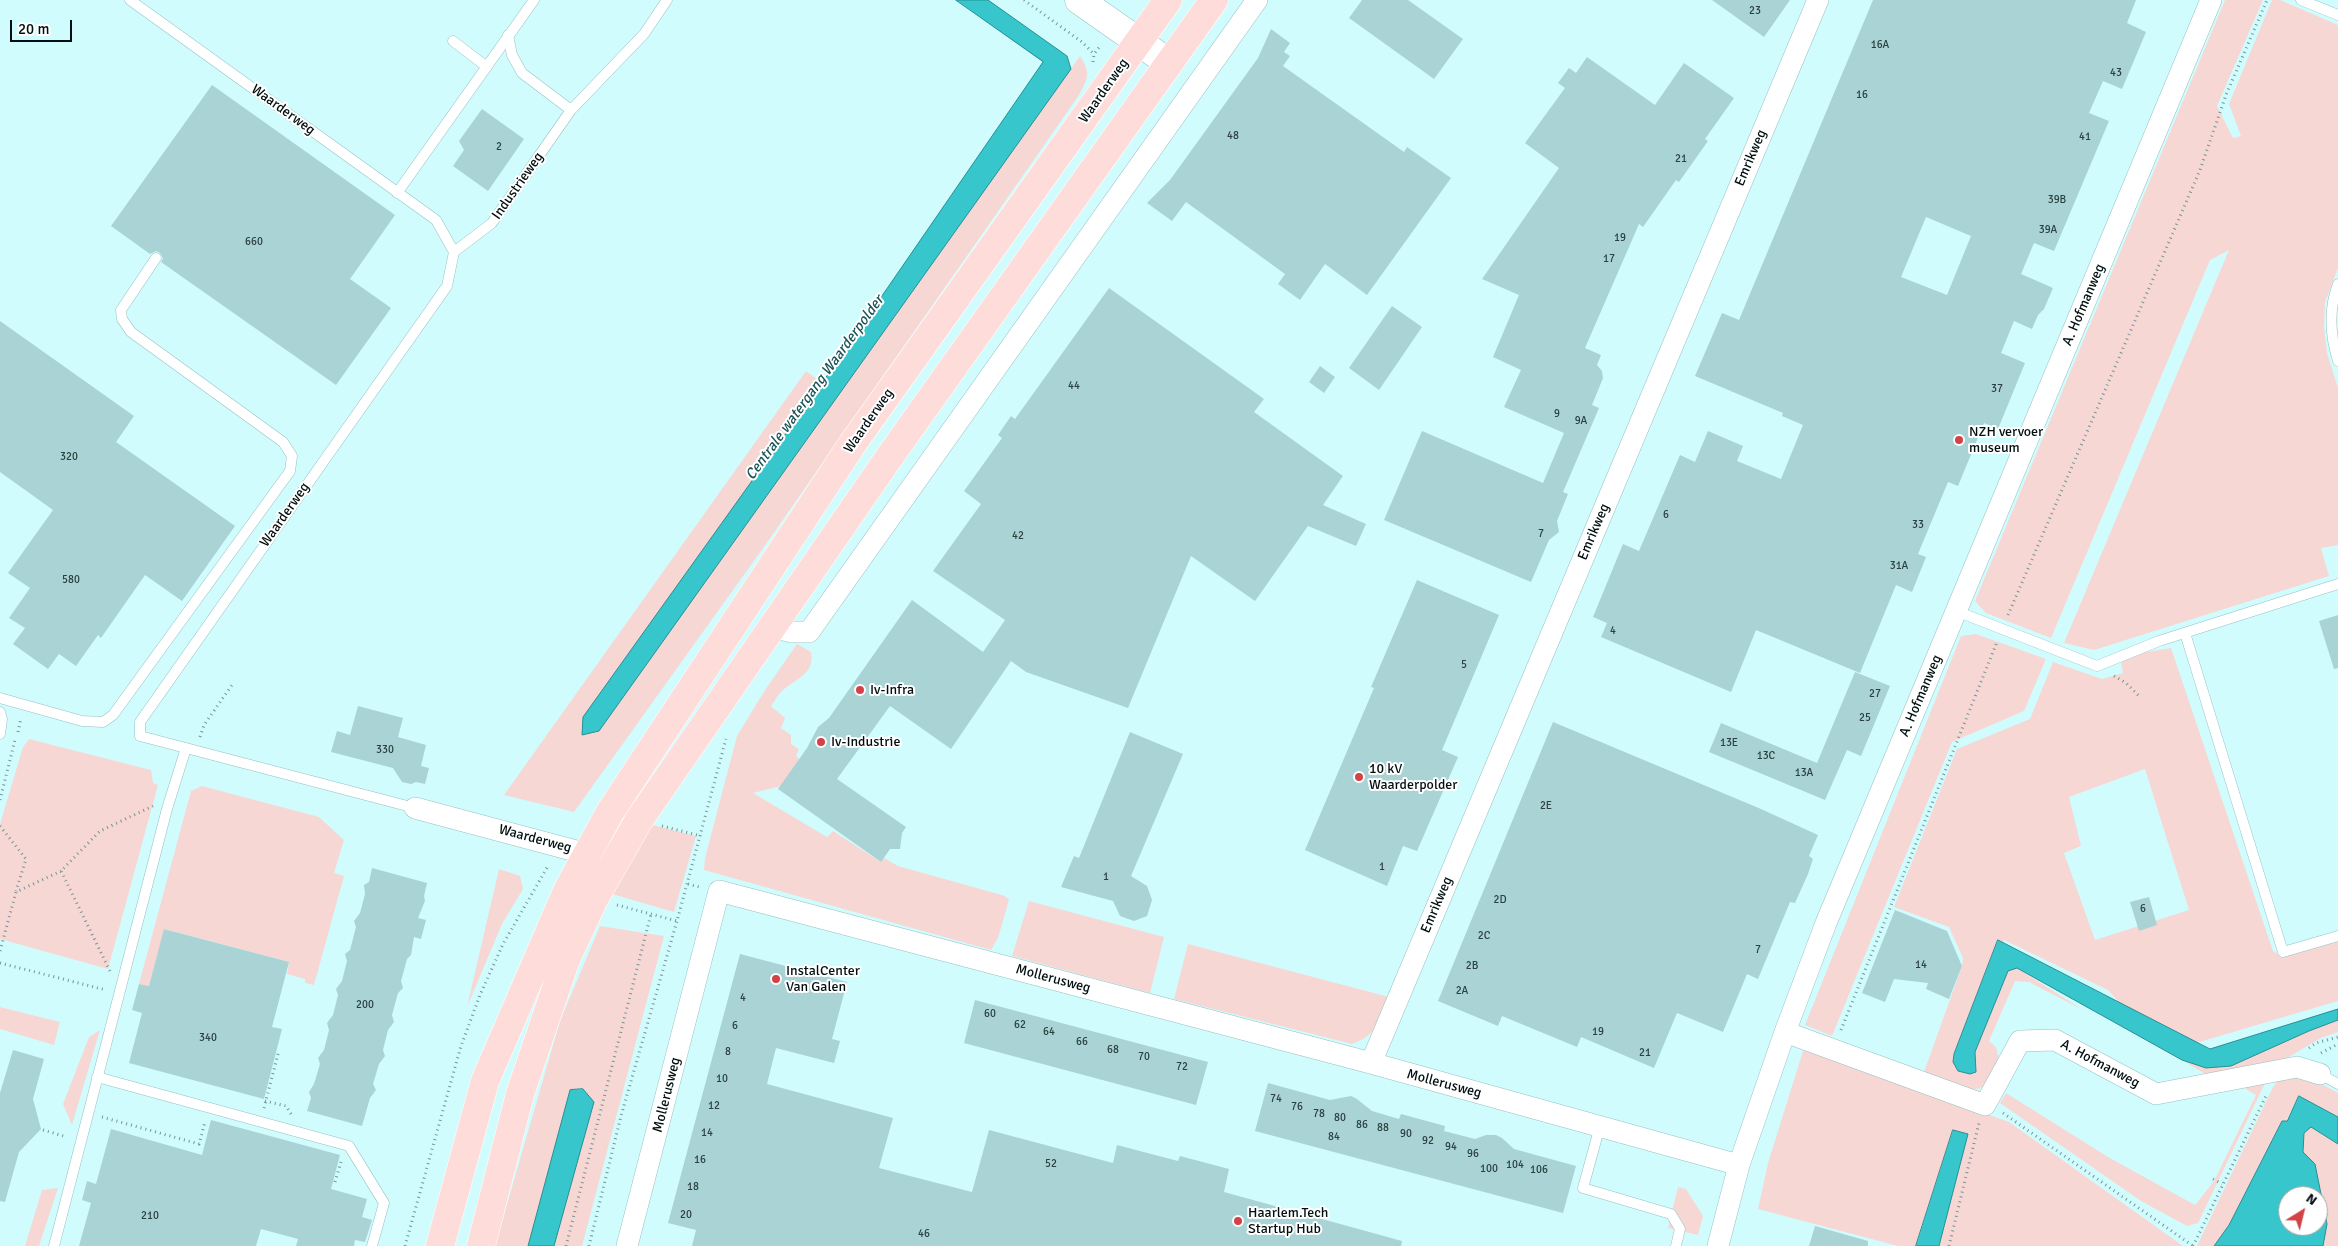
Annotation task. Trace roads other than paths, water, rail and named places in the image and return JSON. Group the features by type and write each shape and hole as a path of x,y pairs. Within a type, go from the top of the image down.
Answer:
{"main road":[{"name":"Waarderweg","path":"440,1246 484,1081 566,891 587,854 621,796 851,446 1168,0"},
{"path":"482,1246 520,1094 566,959 614,861 639,820 888,459 1214,0"}],"street":[{"path":"1079,0 1169,63"},
{"path":"772,627 792,632 809,632 1257,0"},
{"name":"Emrikweg","path":"1371,1063 1818,0"},
{"name":"A. Hofmanweg","path":"1718,1246 1740,1165 1785,1032 1830,913 2212,0"},
{"name":"Waarderweg","path":"415,808 562,845 614,861"},
{"name":"Mollerusweg","path":"627,1246 719,892 1371,1063 1740,1165"},
{"name":"A. Hofmanweg","path":"1785,1032 1985,1105 2020,1041 2055,1040 2156,1094 2298,1068 2329,1079"}],"lane":[{"name":"Waarderweg","path":"130,0 436,220 454,252 447,286 140,722 140,736 415,808"},
{"path":"397,193 534,0"},
{"name":"Industrieweg","path":"454,252 492,223 571,110 644,34 667,0"},
{"path":"2301,0 2338,15"},
{"path":"508,36 512,55 522,73 571,110"},
{"path":"453,41 487,67"},
{"path":"0,698 82,721 103,722 113,715 290,471 292,456 283,442 131,332 122,319 121,310 156,258"},
{"path":"2338,284 2331,306 2330,319 2338,361"},
{"path":"1956,611 2097,666 2159,641 2338,584"},
{"path":"2184,634 2284,952 2338,936"},
{"path":"0,712 2,719 0,734"},
{"path":"54,1246 97,1078 121,994 167,809 186,748"},
{"path":"97,1078 349,1146 384,1203 372,1246"},
{"path":"1600,1126 1583,1188 1671,1214 1680,1229 1676,1246"}],"water":[{"path":"956,0 988,0 1067,56 1071,69 599,731 582,735 583,717 822,383 1043,62"},
{"path":"1998,940 2210,1049 2338,1009 2338,1020 2231,1066 2206,1068 2182,1060 2017,968 2008,971 1975,1052 1976,1072 1970,1074 1958,1071 1953,1062 1954,1054"},
{"path":"583,1089 594,1102 554,1246 528,1246 570,1090"},
{"path":"2299,1096 2338,1117 2338,1144 2311,1127 2304,1133 2303,1152 2315,1164 2319,1186 2278,1186 2278,1236 2325,1236 2323,1246 2214,1246 2229,1225 2282,1121 2287,1121"},
{"path":"1953,1130 1968,1134 1939,1246 1916,1246"}],"place":[{"name":"NZH vervoer museum","path":"1959,440"},
{"name":"Iv-Infra","path":"860,690"},
{"name":"Iv-Industrie","path":"821,742"},
{"name":"10 kV Waarderpolder","path":"1359,777"},
{"name":"InstalCenter Van Galen","path":"776,979"},
{"name":"Haarlem.Tech Startup Hub","path":"1238,1221"}],"water label":[{"name":"Centrale watergang Waarderpolder","path":"815,388"}]}
